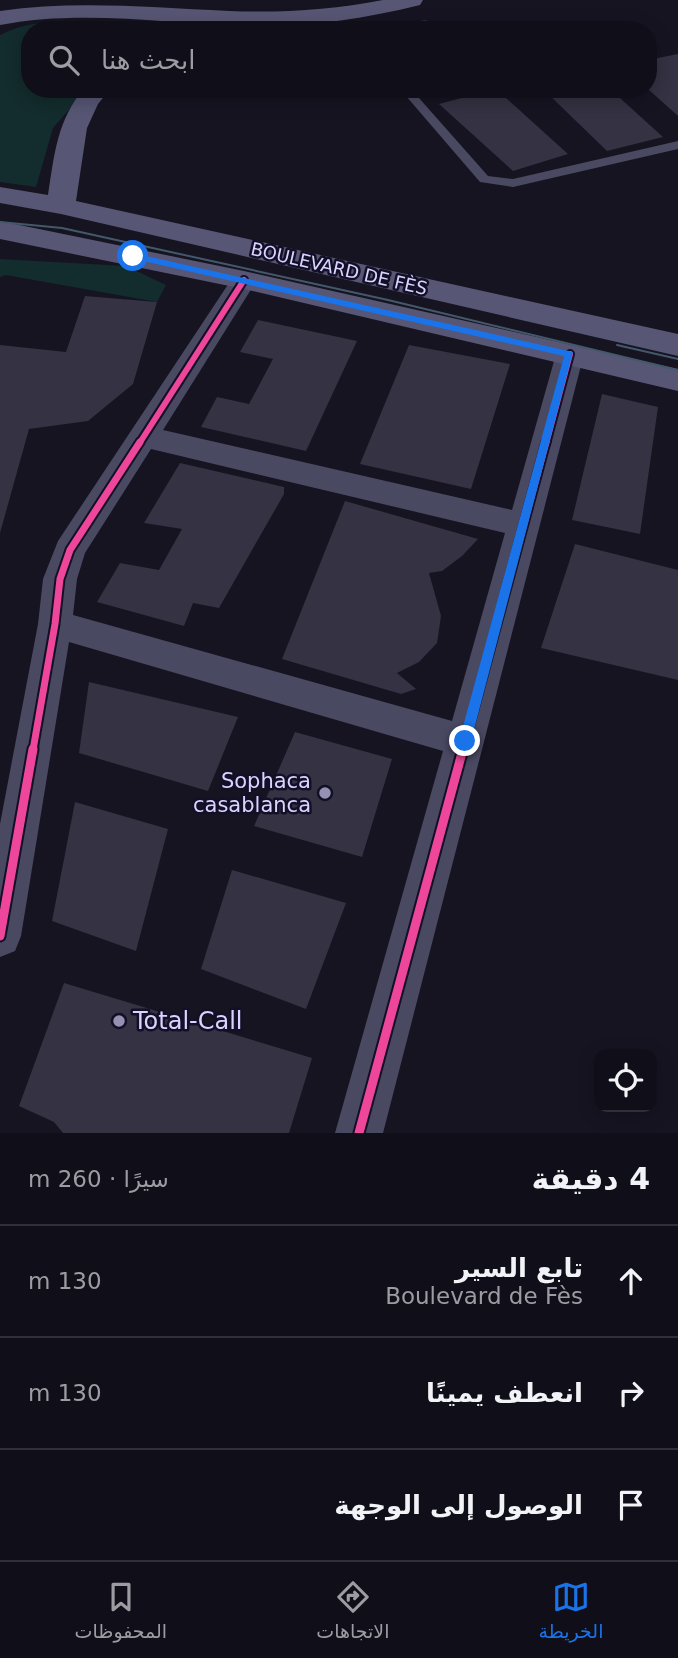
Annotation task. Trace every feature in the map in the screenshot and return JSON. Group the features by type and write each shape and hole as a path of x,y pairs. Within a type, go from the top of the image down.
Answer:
{"main road":[{"path":"10,0 111,2 268,11 324,8 365,0"},
{"path":"0,18 28,12 82,9 226,18 297,19 364,11 409,1"},
{"path":"361,21 409,1"},
{"path":"61,206 73,128 89,98"},
{"name":"BOULEVARD DE FÈS","path":"0,195 61,206 678,345"},
{"name":"BOULEVARD DE FÈS","path":"0,230 244,280 678,380"},
{"path":"0,244 63,242"}],"street":[{"path":"0,936 55,624 60,579 69,550 244,280"},
{"path":"359,1133 570,354"},
{"path":"142,436 523,526"},
{"path":"55,624 465,741"}],"lane":[{"path":"413,98 484,179 494,182 513,183 678,145"}],"green space":[{"path":"21,27 21,98 79,98 53,128 36,187 0,182 0,35"},
{"path":"0,259 126,266 166,285 157,302 6,275 0,277"}],"building":[{"path":"678,54 678,116 657,97 657,58"},
{"path":"462,98 506,98 568,154 513,171 439,104"},
{"path":"552,98 620,98 663,137 607,151"},
{"path":"85,296 157,302 133,384 88,421 29,429 0,533 0,345 66,352"},
{"path":"258,320 357,341 306,451 201,427 217,397 249,404 273,359 240,352"},
{"path":"409,345 510,364 471,489 360,464"},
{"path":"602,394 658,407 640,534 572,520"},
{"path":"180,463 284,487 284,494 219,608 193,603 184,626 97,602 120,563 159,570 182,529 144,523"},
{"path":"345,501 478,539 442,571 429,573 441,616 437,643 419,662 397,673 416,689 401,694 282,659"},
{"path":"575,544 678,570 678,680 541,648"},
{"path":"89,682 238,717 208,791 79,753"},
{"name":"Sophaca casablanca","path":"295,732 392,759 362,857 254,826"},
{"path":"75,802 168,829 136,951 52,921"},
{"path":"232,870 346,903 306,1009 201,969"},
{"name":"Total-Call","path":"64,983 312,1058 289,1133 63,1133 54,1122 19,1106"}],"tram line":[{"path":"0,222 62,228 388,300 678,370"},
{"path":"617,345 678,359"}],"cycle path":[{"path":"0,936 55,624 60,579 70,550 244,280"},
{"path":"359,1133 570,354"}],"place":[{"name":"Sophaca casablanca","path":"325,793"},
{"name":"Total-Call","path":"119,1021"}],"route":[{"path":"133,256 570,354 465,741"}]}
